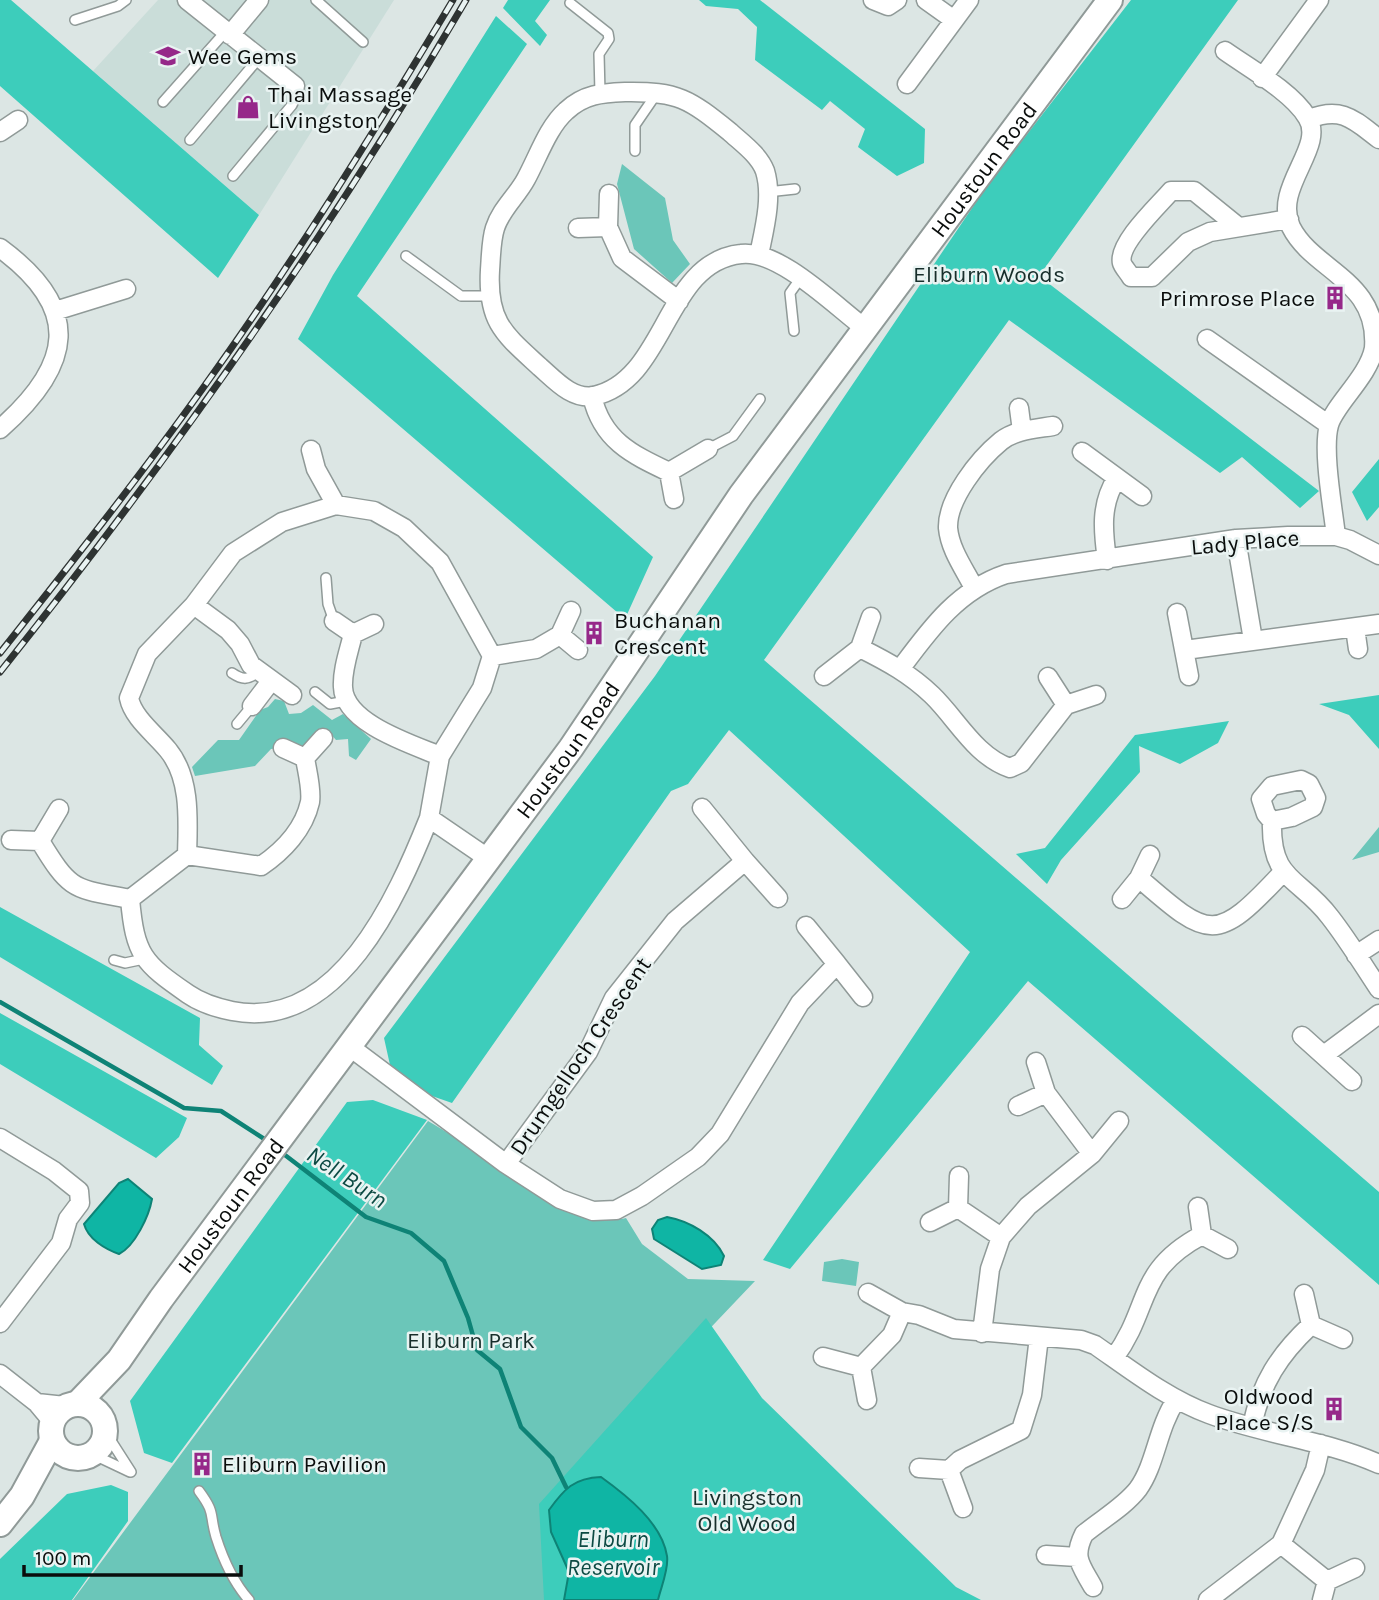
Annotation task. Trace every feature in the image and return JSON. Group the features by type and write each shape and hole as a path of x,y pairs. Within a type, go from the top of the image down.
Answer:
{"street":[{"path":"187,0 295,86"},
{"path":"228,33 259,0"},
{"path":"873,0 888,6 897,0"},
{"path":"926,0 954,20"},
{"path":"906,84 970,0"},
{"name":"Houstoun Road","path":"0,1524 22,1496 70,1417 119,1360 161,1299 571,748 741,495 1110,0"},
{"path":"1262,78 1319,0"},
{"path":"1225,51 1262,78 1309,119 1311,141 1291,183 1286,207 1289,219 1306,246 1359,290 1371,318 1374,348 1358,383 1329,425 1336,537"},
{"path":"759,255 766,219 766,192 765,172 755,154 701,109 658,92 600,93 587,96 565,112 525,182 505,208 495,228 489,296 499,327 517,346 564,388 592,396 613,388 633,373 679,301 703,271 721,259 740,254 759,255 776,261 866,329"},
{"path":"1309,119 1323,113 1342,113 1378,136"},
{"path":"0,132 18,120"},
{"path":"1236,225 1194,191 1171,191 1131,238 1123,250 1122,263 1131,277 1152,277 1188,242 1210,232 1236,225 1289,219"},
{"path":"609,194 608,227 622,258 679,301"},
{"path":"578,228 608,227"},
{"path":"0,247 43,287 55,311 60,336 50,375 37,393 0,429"},
{"path":"55,311 126,289"},
{"path":"1208,339 1238,349 1329,425"},
{"path":"592,396 604,429 633,454 669,472"},
{"path":"1018,408 1022,430"},
{"path":"974,588 952,545 948,527 951,509 983,460 1002,440 1022,430 1053,426"},
{"path":"669,472 708,449"},
{"path":"311,450 316,469 336,505"},
{"path":"1082,452 1142,496"},
{"path":"298,473 316,469"},
{"path":"669,472 674,499"},
{"path":"1107,560 1104,513 1111,488 1117,478"},
{"path":"130,899 133,929 144,959 194,998 248,1014 292,1007 319,994 346,966 406,876 429,818 440,757 482,688 492,656 440,562 404,528 374,512 336,505 282,522 253,537 233,553 194,605 147,654 129,698 137,715 170,752 181,771 188,826 187,855"},
{"name":"Lady Place","path":"901,668 933,624 974,588 1006,574 1236,539 1336,537 1350,540 1379,555"},
{"path":"1236,539 1253,640"},
{"path":"194,605 228,630 240,644 251,665 292,695"},
{"path":"492,656 536,649 560,635 571,611"},
{"path":"1177,613 1189,676"},
{"path":"824,676 860,648 871,617"},
{"path":"378,619 353,634 343,687 346,701 354,712 370,723 440,757"},
{"path":"334,621 353,634"},
{"path":"1185,650 1379,624"},
{"path":"1355,628 1358,649"},
{"path":"560,635 578,650"},
{"path":"860,648 901,668 935,698 960,730 999,765 1010,768 1021,763 1066,705 1096,695"},
{"path":"252,706 265,676"},
{"path":"1048,677 1066,705"},
{"path":"40,841 62,877 81,890 130,899 187,855 261,866 277,855 303,822 310,800 305,758 323,738"},
{"path":"283,748 305,758"},
{"path":"702,808 778,898"},
{"path":"40,841 59,810"},
{"path":"429,818 489,859"},
{"path":"1272,821 1274,855 1283,872 1329,915 1379,989"},
{"path":"11,840 40,841"},
{"path":"1122,899 1139,878 1150,855"},
{"name":"Drumgelloch Crescent","path":"506,1164 587,1052 614,998 675,921 746,861"},
{"path":"1139,878 1186,919 1202,926 1224,924 1241,915 1283,872"},
{"path":"806,926 863,997"},
{"path":"1356,955 1379,940"},
{"name":"Drumgelloch Crescent","path":"350,1047 506,1164 560,1199 593,1211 616,1210 642,1196 698,1157 720,1134 800,1003 837,964"},
{"path":"1324,1055 1379,1014"},
{"path":"1302,1036 1352,1080"},
{"path":"1036,1062 1046,1093 1091,1154"},
{"path":"1018,1106 1046,1093"},
{"path":"982,1333 990,1269 1001,1237 1028,1206 1091,1154 1118,1121"},
{"path":"0,1138 79,1191 80,1203 68,1219 61,1243 0,1323"},
{"path":"958,1209 959,1176"},
{"path":"1198,1207 1202,1235"},
{"path":"958,1209 1001,1237"},
{"path":"930,1222 958,1209"},
{"path":"1202,1235 1228,1249"},
{"path":"1114,1358 1125,1342 1148,1284 1159,1266 1184,1245 1202,1235"},
{"path":"868,1293 902,1312 919,1315 954,1329 1081,1340 1114,1358 1176,1400 1210,1415 1352,1452 1379,1464"},
{"path":"1304,1294 1311,1325"},
{"path":"861,1367 892,1335 902,1312"},
{"path":"1311,1325 1343,1339"},
{"path":"1252,1426 1258,1398 1274,1364 1311,1325"},
{"path":"919,1468 950,1470 960,1460 1021,1430 1028,1416 1038,1337"},
{"path":"823,1357 861,1367"},
{"path":"861,1367 867,1400"},
{"path":"0,1374 70,1417 57,1449 83,1456"},
{"path":"1093,1587 1077,1557 1084,1534 1138,1488 1150,1467 1164,1419 1176,1400"},
{"name":"Houstoun Road","path":"22,1496 83,1456 99,1449 70,1417"},
{"path":"1208,1600 1281,1544 1315,1470 1321,1444"},
{"path":"950,1470 963,1508"},
{"path":"1281,1544 1327,1581"},
{"path":"1046,1555 1077,1557"},
{"path":"1327,1581 1355,1568"},
{"path":"1322,1600 1327,1581"}],"lane":[{"path":"75,20 118,6 125,0"},
{"path":"316,0 363,42"},
{"path":"570,3 608,33 609,39 599,54 600,93"},
{"path":"163,102 228,33"},
{"path":"190,140 259,58"},
{"path":"233,176 292,106 297,94 295,86"},
{"path":"635,150 635,125 658,92"},
{"path":"766,192 795,189"},
{"path":"406,256 461,296 489,296"},
{"path":"794,331 790,293 800,279"},
{"path":"708,449 733,436 760,399"},
{"path":"326,578 334,621"},
{"path":"232,673 242,679 265,676"},
{"path":"315,692 330,704 346,701"},
{"path":"237,724 252,706"},
{"path":"114,960 125,963 144,959"},
{"path":"70,1417 131,1472 83,1456"},
{"path":"199,1491 213,1510 215,1535 237,1586 250,1600"}],"shaded area":[{"path":"158,0 394,0 259,215 93,71"}],"green space":[{"path":"0,0 11,0 259,215 218,278 0,86"},
{"path":"508,0 550,0 535,21 547,35 540,46 503,8"},
{"path":"699,0 760,0 925,129 924,163 897,176 858,147 865,129 830,101 822,110 755,60 757,27 738,9 706,6"},
{"name":"Eliburn Woods","path":"1131,0 1238,0 1039,276 1319,491 1300,508 1242,457 1220,473 1009,320 764,660 1379,1192 1379,1285 1028,981 790,1269 763,1260 970,952 729,730 688,784 671,791 452,1103 432,1096 390,1065 384,1038 655,676 987,186"},
{"path":"496,16 527,44 357,296 653,557 625,619 298,339 333,275"},
{"path":"622,164 665,198 673,240 690,264 672,283 634,249 617,184"},
{"path":"1379,459 1379,507 1367,521 1352,492"},
{"path":"1379,695 1379,749 1349,715 1319,704"},
{"path":"275,699 284,701 289,714 301,713 313,705 332,720 343,714 371,739 356,760 349,756 348,739 336,740 329,732 302,750 288,740 279,748 271,749 255,766 195,776 192,767 218,740 239,740 260,710 268,707"},
{"path":"1229,721 1218,743 1180,764 1139,746 1140,772 1061,860 1047,884 1016,854 1045,848 1135,735"},
{"path":"1379,827 1379,852 1352,860"},
{"path":"0,907 200,1018 199,1045 223,1066 212,1085 0,957"},
{"path":"0,1013 187,1118 179,1137 156,1158 0,1064"},
{"path":"373,1100 427,1120 172,1463 144,1453 130,1401 347,1102"},
{"name":"Eliburn Park","path":"428,1121 558,1197 609,1218 626,1218 642,1244 688,1279 755,1281 543,1504 548,1600 73,1600"},
{"path":"842,1259 859,1262 856,1286 822,1281 824,1262"},
{"name":"Livingston Old Wood","path":"706,1318 762,1398 956,1587 981,1600 658,1600 667,1558 551,1532 569,1572 564,1600 544,1600 539,1504"},
{"path":"111,1485 128,1492 128,1521 72,1600 0,1600 0,1559 67,1494"}],"water":[{"path":"128,1179 152,1199 140,1230 119,1254 98,1243 84,1224 119,1183"},
{"path":"667,1217 684,1222 707,1235 724,1256 721,1265 702,1269 654,1239 652,1229 658,1220"},
{"name":"Eliburn Reservoir","path":"601,1477 642,1511 664,1544 667,1567 658,1600 564,1600 569,1572 551,1532 549,1510 570,1486"}],"waterway":[{"name":"Nell Burn","path":"0,1002 184,1108 221,1111 269,1142"},
{"name":"Nell Burn","path":"281,1152 366,1217 411,1233 444,1261 468,1318 477,1350 500,1369 521,1427 552,1458 566,1487"}],"railway":[{"path":"0,653 128,489 236,341 332,197 453,0"},
{"path":"0,672 126,510 245,345 359,175 466,0"}],"place":[{"name":"Wee Gems","path":"168,56"},
{"name":"Thai Massage Livingston","path":"248,107"},
{"name":"Primrose Place","path":"1335,298"},
{"name":"Buchanan Crescent","path":"594,633"},
{"name":"Oldwood Place S/S","path":"1334,1409"},
{"name":"Eliburn Pavilion","path":"202,1464"}]}
